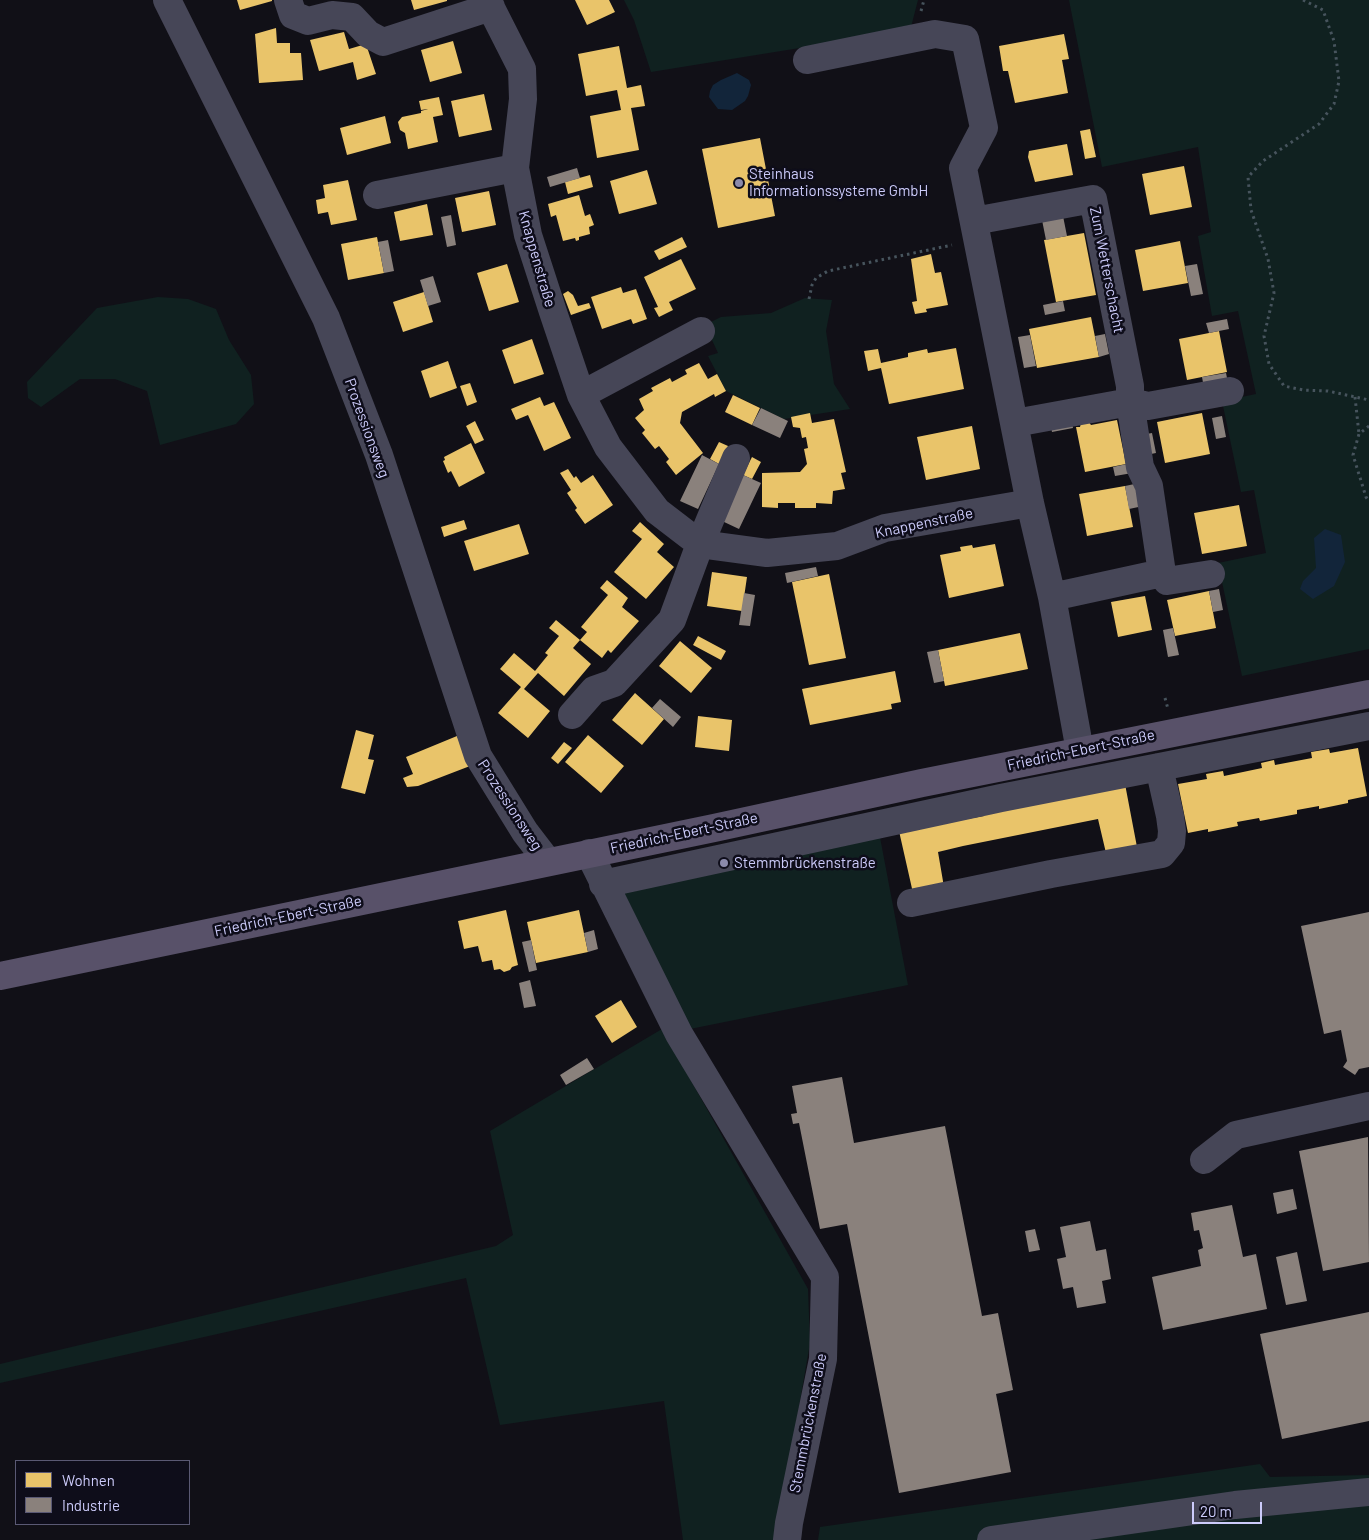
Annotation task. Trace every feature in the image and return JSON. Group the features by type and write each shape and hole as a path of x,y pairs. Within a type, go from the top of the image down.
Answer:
{"main road":[{"name":"Friedrich-Ebert-Straße","path":"0,976 922,782 1369,694"}],"street":[{"name":"Prozessionsweg","path":"167,0 326,318 379,455 478,756 525,832 548,862"},
{"name":"Knappenstraße","path":"288,0 293,15 308,21 332,15 352,17 368,34 383,42 489,4 522,69 523,99 515,168 528,235 581,395 608,447 657,511 700,544 767,553 837,546 885,528 1030,503"},
{"path":"807,60 936,34 965,39 984,128 963,168 1030,503 1052,597 1080,751"},
{"path":"377,195 515,168"},
{"name":"Zum Wetterschacht","path":"976,231 1093,199 1130,386 1130,402 1140,467 1149,486 1162,573"},
{"path":"581,395 701,331"},
{"path":"1015,423 1130,402 1148,406 1230,391"},
{"path":"572,715 594,690 614,684 672,620 700,544 736,458"},
{"path":"1052,597 1162,573 1167,581 1211,574"},
{"path":"589,853 604,884 1001,798 1369,726"},
{"path":"911,903 1051,874 1162,854 1171,843 1172,831 1159,767"},
{"name":"Stemmbrückenstraße","path":"604,884 679,1034 825,1277 823,1359 787,1540"},
{"path":"1204,1160 1236,1135 1369,1106"},
{"path":"991,1540 1235,1505 1369,1492"}],"path":[{"path":"1303,0 1323,10 1334,41 1339,81 1334,104 1319,124 1263,161 1248,177 1250,210 1268,259 1274,293 1264,336 1269,364 1284,386 1303,390 1328,391 1369,400"},
{"path":"809,299 812,285 816,278 828,271 976,231"},
{"path":"1355,397 1359,434 1353,455 1369,502"},
{"path":"1359,434 1369,426"}],"shaded area":[{"path":"624,0 918,0 911,27 812,46 651,72 634,20"},
{"path":"1069,0 1369,0 1369,649 1242,676 1218,563 1266,553 1254,490 1241,492 1222,401 1256,394 1238,311 1212,316 1198,236 1211,232 1198,147 1102,167"},
{"path":"158,297 188,299 216,309 229,340 251,375 254,404 236,424 160,445 147,391 115,379 80,379 41,407 28,398 27,382 97,308"},
{"path":"805,298 832,300 826,331 834,384 850,409 784,419 726,391 708,356 718,353 705,325 721,317 771,313"},
{"path":"879,832 908,985 690,1029 619,887"},
{"path":"662,1029 808,1289 810,1343 776,1540 683,1540 664,1401 500,1425 466,1278 0,1383 0,1364 496,1246 513,1235 490,1131"},
{"path":"1260,1464 1270,1477 1369,1475 1369,1540 818,1540 820,1527"}],"water":[{"path":"737,73 749,80 751,85 748,96 745,101 732,110 718,109 709,97 713,85"},
{"path":"1325,529 1341,535 1345,562 1334,586 1313,599 1300,589 1303,581 1316,568 1314,538"}],"building: Wohnen":[{"path":"237,0 272,0 272,1 240,10"},
{"path":"411,0 447,0 447,1 414,10"},
{"path":"575,0 609,0 615,12 587,25"},
{"path":"276,28 277,43 290,43 290,53 301,53 303,80 259,83 255,34"},
{"path":"344,32 349,49 366,44 376,74 357,80 353,62 319,71 310,40"},
{"path":"1064,34 1069,59 1062,60 1068,93 1015,103 1008,71 1003,71 999,46"},
{"path":"453,41 462,73 430,82 421,50"},
{"path":"619,46 627,88 641,85 645,106 631,108 639,150 597,158 590,116 621,110 617,90 586,96 578,54"},
{"path":"484,94 492,130 459,137 451,101"},
{"path":"439,97 443,115 433,117 438,142 408,149 405,133 400,130 398,122 402,117 421,113 421,111 428,109 421,110 419,101"},
{"path":"385,116 391,143 347,155 340,128"},
{"path":"1090,129 1096,157 1085,159 1080,131"},
{"name":"Steinhaus Informationssysteme GmbH","path":"760,138 775,216 718,228 702,149"},
{"path":"1067,144 1073,175 1035,182 1028,157 1029,151"},
{"path":"1184,166 1192,207 1150,215 1142,174"},
{"path":"647,170 657,204 619,214 610,181"},
{"path":"590,175 593,187 568,194 565,182"},
{"path":"348,180 357,220 331,225 328,212 318,214 316,200 325,198 323,185"},
{"path":"489,191 496,225 462,232 455,198"},
{"path":"579,195 585,216 590,214 594,225 589,227 590,234 579,237 579,240 576,241 575,238 563,241 556,215 551,217 548,204"},
{"path":"427,204 433,235 400,241 394,212"},
{"path":"1084,233 1096,295 1056,302 1044,240"},
{"path":"377,237 384,273 348,280 341,244"},
{"path":"682,237 687,247 659,260 654,251"},
{"path":"1180,241 1188,283 1143,291 1135,250"},
{"path":"931,254 935,273 941,272 948,305 926,309 927,312 915,314 912,302 917,301 911,259"},
{"path":"681,259 696,289 669,302 673,310 659,317 654,308 658,307 644,277"},
{"path":"507,264 519,302 489,311 477,273"},
{"path":"621,287 623,293 636,289 647,319 633,324 631,319 602,329 591,297"},
{"path":"568,291 573,295 578,306 589,303 591,308 571,315 563,294"},
{"path":"424,292 433,322 403,332 393,302"},
{"path":"1091,317 1099,357 1037,368 1029,329"},
{"path":"1219,331 1227,372 1187,380 1179,339"},
{"path":"532,339 544,374 514,384 502,350"},
{"path":"956,348 964,389 889,404 881,368 868,371 864,351 878,349 881,363 908,357 908,353 927,349 928,353"},
{"path":"448,361 457,388 430,398 421,371"},
{"path":"699,363 708,379 717,374 726,391 715,397 714,394 682,412 680,423 703,453 676,475 666,462 669,459 659,446 655,449 642,433 645,430 635,418 644,410 639,399 653,391 651,388 670,378 672,382 687,374 685,370"},
{"path":"470,383 477,402 467,406 460,386"},
{"path":"733,395 760,408 752,425 725,412"},
{"path":"540,397 544,406 554,402 571,438 544,451 528,415 516,420 511,409"},
{"path":"810,413 812,423 834,419 846,472 841,473 845,489 833,491 832,504 816,503 816,508 795,508 795,503 778,503 778,508 762,507 762,473 800,472 807,464 804,449 808,448 806,437 802,438 800,428 793,427 791,417"},
{"path":"1202,413 1210,454 1165,463 1157,422"},
{"path":"1117,420 1126,464 1085,472 1076,427 1080,427 1081,423 1088,421 1091,425"},
{"path":"475,421 484,440 475,444 466,426"},
{"path":"972,426 980,469 926,480 917,437"},
{"path":"719,442 728,446 719,464 710,459"},
{"path":"471,443 485,473 459,487 451,471 448,473 443,461 445,460 444,457"},
{"path":"752,457 761,462 752,479 743,475"},
{"path":"568,469 574,478 576,476 581,483 593,475 613,505 585,524 575,510 577,508 567,493 571,490 560,473"},
{"path":"1125,486 1133,527 1087,536 1079,494"},
{"path":"1239,505 1247,546 1202,554 1194,513"},
{"path":"464,520 467,529 444,537 441,527"},
{"path":"640,522 664,544 657,552 674,567 646,599 614,572 642,539 632,531"},
{"path":"519,524 529,554 474,571 464,541"},
{"path":"995,544 1004,586 949,598 940,555 961,551 960,547 972,545 973,548"},
{"path":"712,572 747,577 742,611 707,606"},
{"path":"829,574 846,658 809,665 792,582"},
{"path":"607,580 628,598 622,607 639,621 611,653 608,650 602,658 580,640 587,632 581,627 608,595 600,588"},
{"path":"1209,591 1216,628 1175,636 1167,600"},
{"path":"1145,596 1152,630 1118,637 1111,602"},
{"path":"556,620 580,640 573,648 591,664 564,696 538,673 524,689 550,711 528,738 498,713 521,687 500,669 514,653 535,671 548,655 545,653 559,636 549,628"},
{"path":"1020,633 1028,669 945,686 938,650"},
{"path":"698,636 726,651 721,660 693,645"},
{"path":"680,641 712,668 691,693 659,666"},
{"path":"895,671 901,702 891,704 892,709 810,725 802,689"},
{"path":"635,693 664,719 642,745 612,720"},
{"path":"698,716 732,720 729,751 695,747"},
{"path":"356,730 374,735 368,759 374,760 365,794 341,788"},
{"path":"588,735 624,766 601,793 565,762"},
{"path":"457,736 470,766 418,786 407,787 403,778 413,774 406,757"},
{"path":"564,742 572,748 558,764 551,758"},
{"path":"1358,748 1367,796 1348,800 1348,803 1319,809 1319,806 1297,810 1297,814 1260,821 1259,818 1237,822 1238,826 1208,832 1208,829 1188,833 1178,784 1207,779 1206,774 1223,771 1224,776 1262,768 1261,763 1274,760 1275,765 1312,758 1311,752 1329,749 1330,753"},
{"path":"1125,784 1137,847 1106,853 1098,819 963,846 938,852 944,887 913,893 899,831 984,816 984,814"},
{"path":"506,910 518,965 504,972 500,969 494,970 492,960 482,962 478,946 464,949 458,921"},
{"path":"579,910 588,952 536,963 527,922"},
{"path":"621,1000 637,1027 612,1043 595,1016"}],"building: Industrie":[{"path":"577,168 580,178 550,187 547,177"},
{"path":"451,215 456,245 447,247 441,217"},
{"path":"1063,216 1067,236 1046,240 1042,220"},
{"path":"388,240 394,271 384,273 378,242"},
{"path":"1197,264 1203,294 1191,296 1185,266"},
{"path":"433,276 441,302 428,306 420,280"},
{"path":"1063,301 1065,311 1045,315 1043,305"},
{"path":"1227,319 1229,329 1209,333 1206,323"},
{"path":"1105,334 1109,354 1099,357 1095,336"},
{"path":"1030,335 1036,366 1024,368 1018,337"},
{"path":"1226,373 1228,383 1204,388 1202,377"},
{"path":"761,408 788,421 780,438 752,425"},
{"path":"1222,416 1226,437 1216,439 1212,418"},
{"path":"1071,418 1073,428 1052,432 1050,422"},
{"path":"1152,433 1156,453 1146,455 1141,435"},
{"path":"702,455 719,464 698,509 680,501"},
{"path":"1136,462 1138,472 1115,476 1113,467"},
{"path":"743,475 761,483 739,529 722,521"},
{"path":"1144,482 1148,505 1129,509 1125,486"},
{"path":"816,567 818,576 787,583 785,573"},
{"path":"1219,589 1223,610 1213,612 1209,591"},
{"path":"744,593 755,595 750,626 739,625"},
{"path":"1173,628 1179,655 1168,657 1163,630"},
{"path":"938,650 944,681 934,683 927,652"},
{"path":"660,699 681,717 673,727 652,708"},
{"path":"1369,912 1369,1067 1359,1069 1355,1075 1343,1067 1347,1061 1341,1030 1324,1034 1301,926"},
{"path":"594,930 598,949 588,952 584,933"},
{"path":"531,940 537,970 529,972 522,942"},
{"path":"530,980 536,1006 524,1008 519,983"},
{"path":"587,1058 594,1069 566,1085 560,1075"},
{"path":"842,1077 854,1143 945,1126 982,1316 998,1313 1013,1390 996,1394 1011,1472 899,1493 847,1224 820,1229 799,1123 793,1124 791,1114 797,1113 792,1086"},
{"path":"1368,1137 1369,1262 1323,1271 1299,1151"},
{"path":"1293,1189 1297,1209 1277,1214 1273,1193"},
{"path":"1232,1205 1243,1257 1256,1254 1267,1309 1163,1330 1152,1277 1201,1266 1198,1250 1203,1248 1199,1230 1194,1231 1191,1213"},
{"path":"1090,1221 1096,1251 1106,1249 1111,1279 1102,1281 1106,1303 1077,1308 1073,1287 1063,1289 1057,1259 1066,1257 1060,1227"},
{"path":"1035,1229 1040,1250 1029,1252 1025,1231"},
{"path":"1297,1252 1307,1301 1286,1305 1276,1257"},
{"path":"1369,1312 1369,1421 1282,1439 1260,1334"}],"place":[{"name":"Steinhaus Informationssysteme GmbH","path":"739,183"},
{"name":"Stemmbrückenstraße","path":"724,863"}]}
